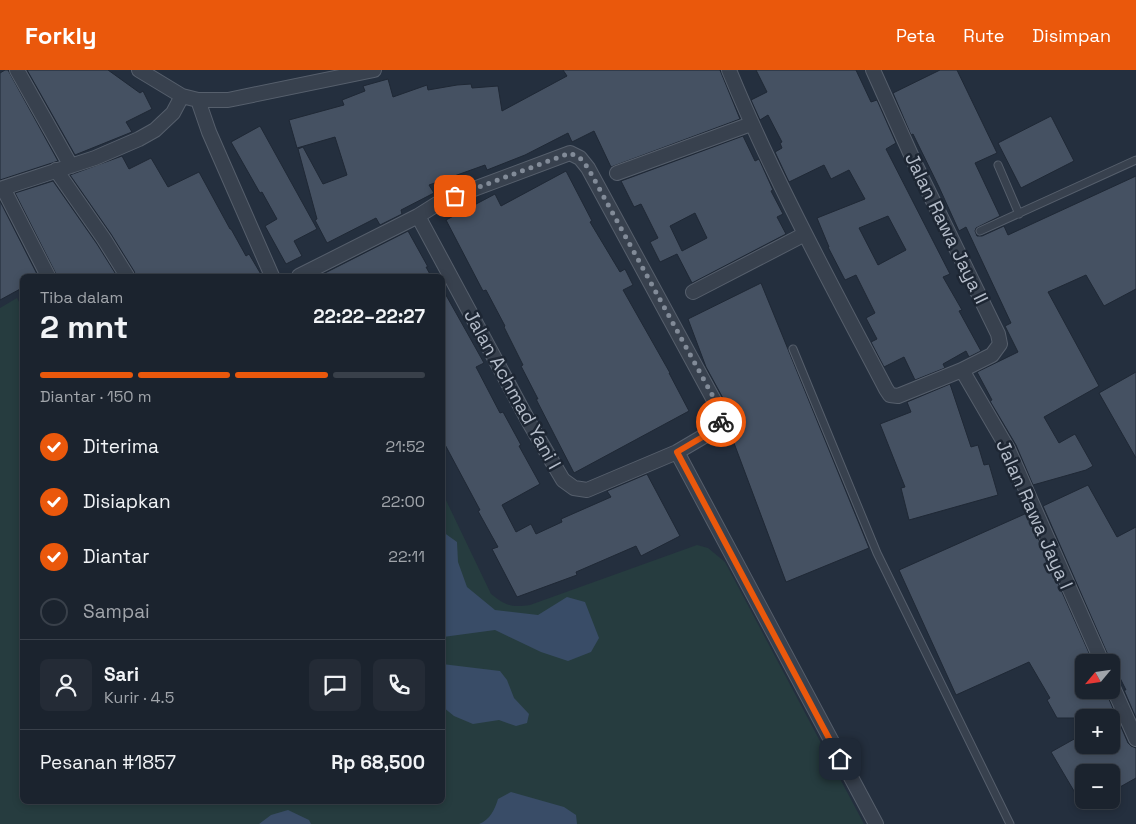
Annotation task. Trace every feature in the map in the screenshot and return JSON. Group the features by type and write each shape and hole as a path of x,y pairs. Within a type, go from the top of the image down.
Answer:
{"street":[{"path":"17,70 71,166"},
{"path":"139,70 182,96 198,100 228,100 374,70"},
{"path":"693,292 805,234 751,124 729,70"},
{"name":"Jalan Rawa Jaya II","path":"805,234 890,395 898,396 962,370 992,355 1000,344 998,334 916,166 873,70"},
{"path":"47,274 1,189 71,166 124,145 155,130 174,113 182,96"},
{"path":"198,100 209,132 271,274"},
{"path":"617,173 751,124"},
{"name":"Jalan Achmad Yani I","path":"303,274 418,216 437,204 570,153 580,158 588,168 722,415 721,422 711,432 677,452 587,490 574,488 563,480 530,424 418,216"},
{"path":"56,170 126,274"},
{"name":"Jalan Rawa Jaya I","path":"962,370 1008,449 1098,654"},
{"path":"677,452 876,824"},
{"path":"1118,699 1136,739"}],"lane":[{"path":"980,232 1135,162"},
{"path":"998,165 1019,214"},
{"path":"792,349 881,562 1010,824"}],"green space":[{"path":"17,298 20,304 20,804 445,804 445,498 491,594 500,601 513,606 530,605 697,545 708,548 725,562 864,824 0,824 0,308"}],"water":[{"path":"445,533 457,542 458,562 467,587 495,610 538,615 567,597 585,602 599,638 591,652 568,661 541,652 495,630 445,637"},
{"path":"445,664 500,671 507,680 514,698 529,714 527,723 516,726 499,720 473,724 454,716 445,709"},
{"path":"511,792 564,807 576,815 577,824 479,824 489,817 498,799"},
{"path":"288,810 309,820 311,824 259,824 271,815"}],"building":[{"path":"8,70 58,161 0,180 0,73"},
{"path":"27,70 108,70 140,93 143,91 152,109 126,122 132,132 75,155"},
{"path":"563,70 720,70 740,119 611,167 594,131 572,142 568,133 525,155 487,170 485,165 429,185 434,193 401,210 402,214 380,225 376,218 327,243 315,220 317,219 298,149 303,147 323,184 347,175 335,137 297,148 289,120 344,105 342,100 365,91 363,86 388,79 393,97 427,85 428,90 471,84 472,88 498,86 502,111 567,76"},
{"path":"756,70 856,70 871,102 877,100 896,143 886,149 950,274 943,277 962,310 959,311 981,351 969,357 966,351 943,364 945,368 915,380 904,357 884,367 871,342 877,339 866,318 875,313 856,275 845,280 828,247 817,218 865,199 849,170 831,179 824,165 789,182 775,152 782,148 780,143 782,142 768,115 760,120 751,100 767,92","holes":["888,216 906,250 878,265 859,228"]},
{"path":"940,70 957,70 997,153 975,163 1000,216 976,228 977,236 982,236 1004,226 1008,235 1136,176 1136,289 1104,306 1086,275 1048,292 1099,386 1044,417 1059,443 1075,434 1093,466 1086,470 1033,485 1016,445 990,401 992,400 977,372 1018,352 1005,326 1011,323 966,227 959,231 913,134 911,135 893,93"},
{"path":"1051,116 1074,161 1021,188 998,143"},
{"path":"260,126 317,229 294,241 302,256 286,264 265,226 277,219 231,142"},
{"path":"743,136 755,161 759,159 773,190 771,191 783,214 777,217 786,234 692,283 677,254 660,262 650,242 658,238 641,204 634,207 621,181","holes":["695,213 707,238 682,251 670,226"]},
{"path":"122,156 129,169 151,158 168,187 199,172 246,256 249,254 261,274 135,274 111,234 70,175"},
{"path":"566,171 592,221 590,222 620,272 625,269 633,285 623,290 670,373 689,411 574,473 536,399 538,399 521,366 523,365 505,326 486,290 483,291 446,220 495,194 501,206"},
{"path":"53,181 116,274 56,274 15,193"},
{"path":"0,201 37,274 20,274 20,289 0,300"},
{"path":"408,231 430,274 323,274"},
{"path":"761,283 869,548 786,582 728,427 731,416 730,411 706,367 688,319"},
{"path":"445,293 484,363 476,367 500,413 503,412 540,484 502,505 516,532 531,524 536,534 562,522 561,519 611,497 607,491 647,474 680,536 641,556 636,546 576,572 577,575 517,597 492,549 498,547 478,511 480,510 445,445"},
{"path":"1136,372 1136,458 1099,393"},
{"path":"950,384 971,447 978,445 984,465 989,464 998,495 909,520 901,488 905,487 880,424 911,412 907,402"},
{"path":"1088,485 1117,537 1136,527 1136,718 1120,678 1120,654 1108,654 1043,506"},
{"path":"1027,513 1089,654 1075,654 1075,699 1109,699 1113,709 1075,709 1075,718 1057,718 1047,700 1050,698 1029,662 956,695 899,570"},
{"path":"1120,725 1128,743 1136,748 1136,778 1120,787 1120,764 1075,764 1075,793 1051,752 1075,739 1075,754 1120,754"}],"way so far":[{"path":"455,196 570,153 580,158 588,168 721,411 721,422"}],"route":[{"path":"721,422 711,432 677,452 840,759"}]}
